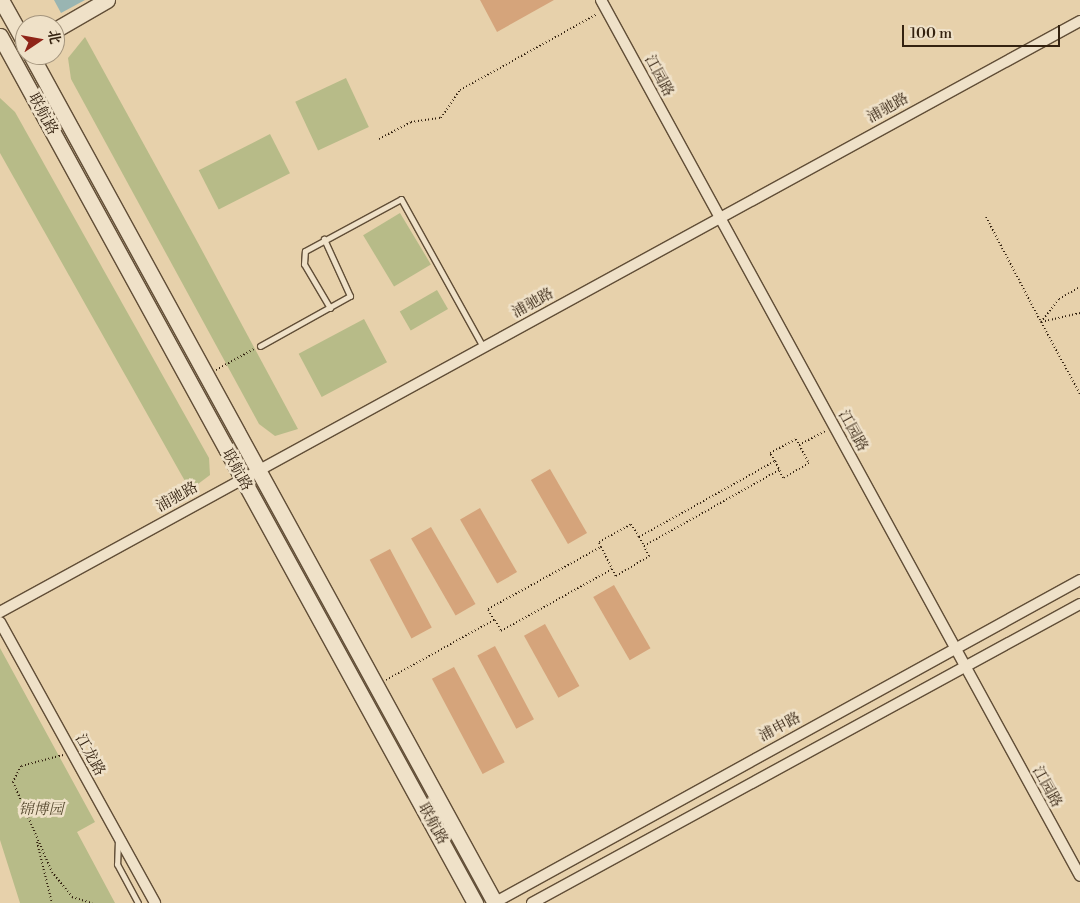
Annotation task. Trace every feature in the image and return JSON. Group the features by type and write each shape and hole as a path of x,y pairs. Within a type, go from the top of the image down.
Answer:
{"street":[{"path":"65,24 107,0"},
{"name":"江园路","path":"601,0 719,219 1080,876"},
{"name":"联航路","path":"2,2 13,48 241,478 475,903"},
{"name":"浦驰路","path":"0,612 241,478 483,348 1080,21"},
{"name":"联航路","path":"36,65 495,903"},
{"name":"浦申路","path":"495,903 1080,580"},
{"path":"532,903 1080,604"},
{"name":"江龙路","path":"0,622 155,903"}],"lane":[{"path":"330,308 302,255 324,239 402,199 483,348"},
{"path":"260,346 348,298 350,291 324,239"},
{"path":"118,836 117,864 138,903"}],"path":[{"path":"379,139 411,122 442,118 460,90 606,10"},
{"path":"986,217 1080,394"},
{"path":"1042,322 1059,299 1080,287"},
{"path":"1042,322 1069,319 1080,313"},
{"path":"207,376 260,346"},
{"path":"799,445 825,431"},
{"path":"796,439 809,463 783,478 775,462 770,453 796,439"},
{"path":"639,537 775,462"},
{"path":"644,546 779,470"},
{"path":"631,524 644,546 649,556 616,576 599,542 631,524"},
{"path":"601,548 488,609 501,631 612,569"},
{"path":"376,686 494,620"},
{"path":"73,754 21,766 13,772 15,787 52,872 72,897 92,903"},
{"path":"35,835 52,903"}],"green space":[{"path":"85,37 298,429 275,436 259,424 71,79 68,58"},
{"path":"346,78 369,127 318,151 295,102"},
{"path":"0,98 15,112 209,458 210,475 190,490 0,153"},
{"path":"270,134 290,173 219,210 199,170"},
{"path":"400,213 431,264 394,287 363,235"},
{"path":"437,290 448,309 411,331 400,312"},
{"path":"364,319 387,362 322,397 299,354"},
{"name":"锦博园","path":"0,648 95,822 77,832 115,903 20,903 0,840"}],"water":[{"path":"54,0 85,0 61,13"}],"building":[{"path":"480,0 554,0 497,32"},
{"path":"550,469 587,533 568,544 531,480"},
{"path":"480,508 517,572 497,584 460,520"},
{"path":"431,527 476,604 456,616 411,538"},
{"path":"390,549 432,628 411,638 370,560"},
{"path":"614,585 650,648 630,660 593,597"},
{"path":"545,624 579,686 558,698 524,636"},
{"path":"495,646 534,719 516,729 477,655"},
{"path":"454,667 505,762 483,774 432,679"}]}
